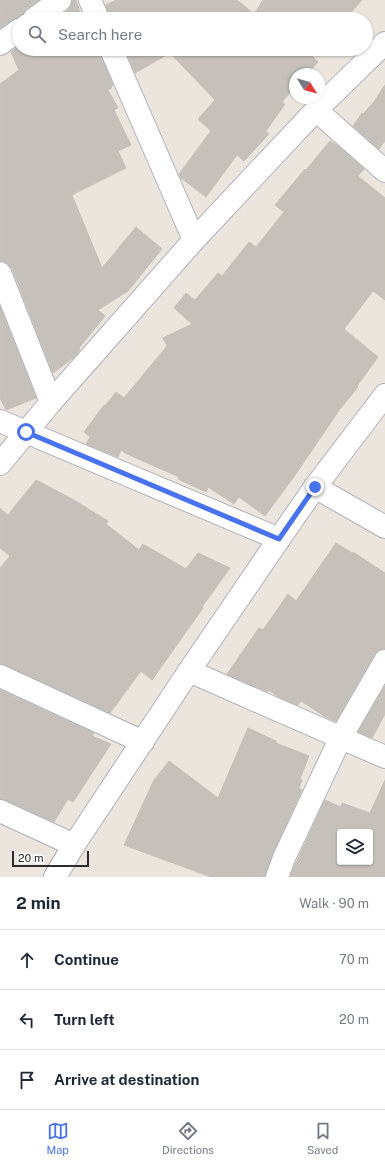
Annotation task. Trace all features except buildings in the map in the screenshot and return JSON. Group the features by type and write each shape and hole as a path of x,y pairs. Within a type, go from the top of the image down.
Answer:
{"street":[{"path":"44,12 60,0"},
{"path":"90,0 95,12"},
{"path":"0,44 12,35"},
{"path":"373,55 385,43"},
{"path":"114,56 194,240"},
{"path":"0,464 51,402 194,240 316,110 372,56"},
{"path":"316,110 385,171"},
{"path":"0,273 51,402"},
{"path":"55,877 74,845 189,671 279,539 315,487 385,395"},
{"path":"0,421 279,539"},
{"path":"315,487 385,527"},
{"path":"277,877 284,858 341,737 385,661"},
{"path":"189,671 385,757"},
{"path":"0,676 143,742"},
{"path":"0,810 74,845"}],"route":[{"path":"26,432 279,539 315,487"}]}
